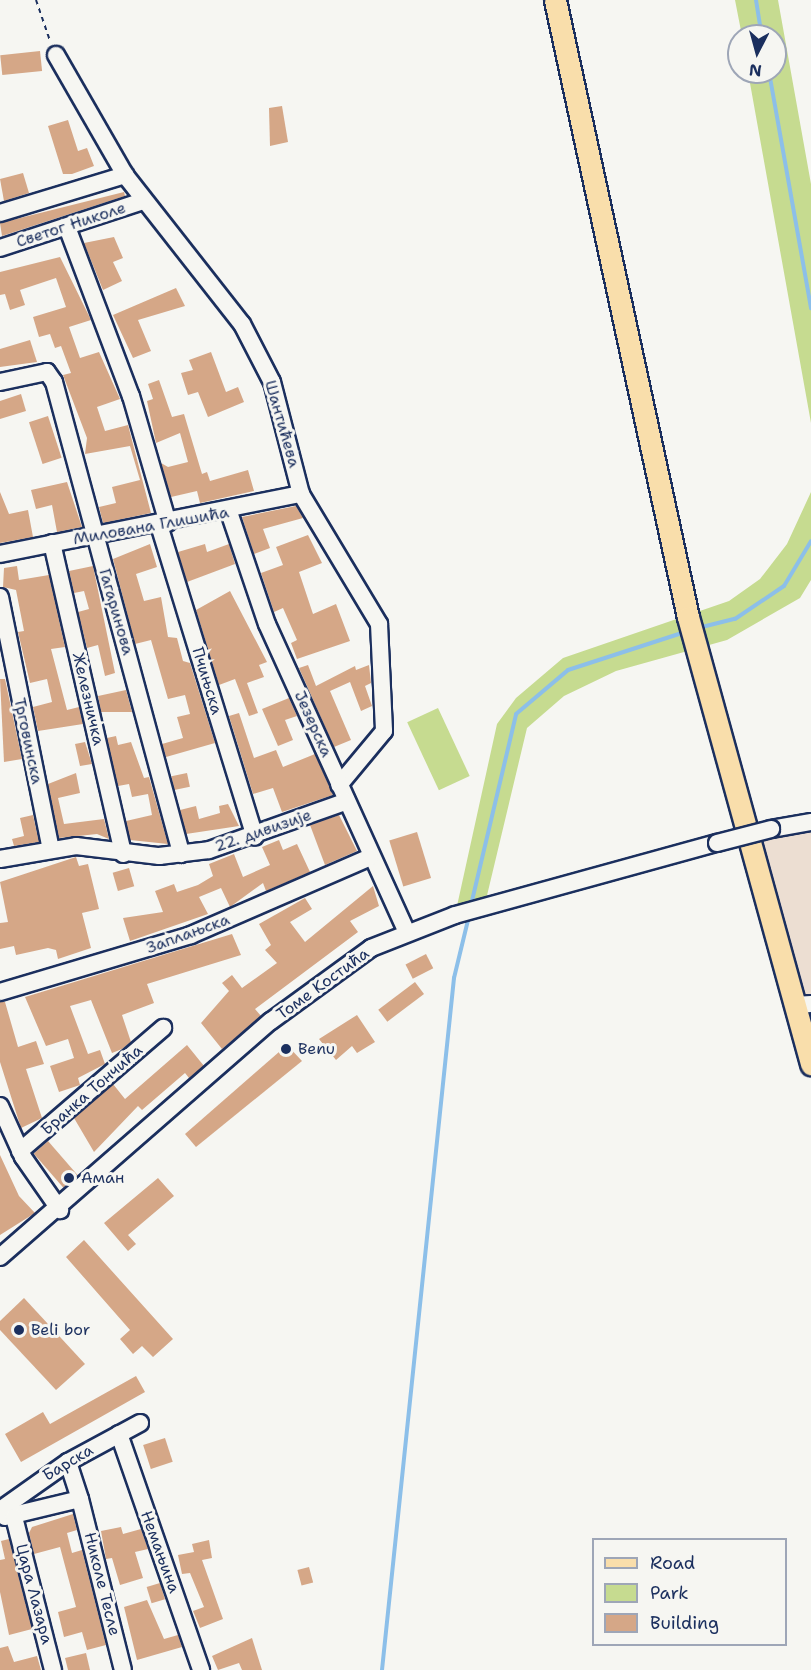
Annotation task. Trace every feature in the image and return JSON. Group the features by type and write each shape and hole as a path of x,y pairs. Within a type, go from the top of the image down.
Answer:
{"main road":[{"path":"555,0 695,649 803,1005 811,1064"}],"street":[{"name":"Шантићева","path":"56,54 125,176 242,324 272,382 302,494 378,624 384,731 339,785"},
{"path":"0,213 125,176"},
{"name":"Светог Николе","path":"0,248 143,201"},
{"name":"Пчињска","path":"68,227 131,396 164,524 255,837"},
{"name":"Гагаринова","path":"0,382 47,372 59,400 181,854"},
{"name":"Милована Глишића","path":"0,554 229,512 302,494"},
{"name":"Језерска","path":"229,512 267,624 370,857 407,932"},
{"name":"Железничка","path":"52,543 123,854"},
{"name":"Трговинска","path":"0,597 51,850"},
{"name":"22. дивизије","path":"0,859 76,846 123,854 181,854 255,837 346,801"},
{"name":"Томе Костића","path":"0,1257 60,1210 271,1021 371,948 407,932 461,914 717,843 771,829 811,822"},
{"name":"Заплањска","path":"0,992 191,935 370,857"},
{"name":"Бранка Тончића","path":"20,1151 163,1028"},
{"path":"0,1106 20,1151 60,1210"},
{"name":"Барска","path":"5,1514 68,1462 140,1423"},
{"name":"Немањина","path":"119,1434 201,1670"},
{"name":"Николе Тесле","path":"68,1462 80,1499 123,1670"},
{"path":"5,1514 80,1499"},
{"name":"Цара Лазара","path":"5,1514 53,1670"}],"path":[{"path":"36,0 56,54"}],"shaded area":[{"path":"811,822 811,1064 746,835"}],"green space":[{"path":"735,0 778,0 782,24 740,24"},
{"path":"787,50 811,184 811,423 750,84 787,84"},
{"path":"811,492 811,580 800,598 727,640 616,671 564,696 527,728 484,908 455,915 497,724 516,698 563,658 729,601 760,579 787,544"},
{"path":"438,708 470,776 439,790 407,722"}],"building":[{"path":"40,51 42,71 2,75 0,55"},
{"path":"282,106 288,142 270,146 269,108"},
{"path":"68,120 78,151 87,148 94,166 72,174 63,174 48,126"},
{"path":"23,173 29,193 4,201 0,179"},
{"path":"124,192 125,196 2,236 0,223"},
{"path":"114,237 123,258 113,262 122,281 103,290 84,243"},
{"path":"60,257 91,320 69,327 80,358 99,352 120,399 97,407 105,431 128,425 151,513 103,523 99,507 116,503 112,487 140,480 130,446 85,454 87,438 63,375 71,373 61,346 55,348 50,334 39,337 33,317 66,307 56,278 20,290 25,305 10,310 5,294 0,295 0,272"},
{"path":"176,288 185,306 138,320 151,351 133,358 113,315"},
{"path":"30,340 37,362 0,367 0,349"},
{"path":"211,352 226,392 238,387 244,402 208,417 198,392 188,395 181,373 193,370 189,360"},
{"path":"159,380 172,417 184,414 202,474 207,472 210,481 248,470 254,491 200,503 197,491 171,497 161,463 168,467 188,462 180,433 156,443 147,401 153,399 148,384"},
{"path":"21,394 26,411 0,419 0,401"},
{"path":"48,416 62,458 43,464 29,422"},
{"path":"67,482 82,527 57,532 52,505 36,509 31,490"},
{"path":"0,492 9,514 28,510 33,537 0,543"},
{"path":"296,506 303,518 263,529 270,548 254,554 242,517"},
{"path":"308,535 322,563 299,572 313,614 336,604 350,641 297,659 291,643 297,640 283,608 274,612 261,573 283,565 276,547"},
{"path":"150,544 157,567 136,574 144,601 161,597 168,637 177,638 183,661 190,663 215,743 166,757 162,744 183,738 177,717 190,714 185,695 168,699 151,640 135,644 113,559"},
{"path":"205,544 207,552 229,544 235,564 187,582 178,552"},
{"path":"17,566 19,580 49,575 65,647 51,649 67,710 79,707 83,724 38,731 33,707 52,702 47,679 30,683 18,632 24,631 16,590 3,587 4,568"},
{"path":"93,566 115,673 105,676 98,645 87,648 78,612 89,609 84,591 74,593 69,571"},
{"path":"230,591 267,662 259,665 264,677 247,683 258,713 249,716 235,679 219,685 196,610"},
{"path":"308,665 316,686 355,666 356,670 369,665 371,683 365,686 372,706 361,711 350,682 330,691 351,740 334,747 299,668"},
{"path":"0,679 5,679 22,759 4,762"},
{"path":"126,690 132,712 101,712 98,696"},
{"path":"289,698 297,716 285,720 293,740 278,746 262,709"},
{"path":"239,713 254,758 276,750 283,767 315,754 333,795 282,812 273,788 253,794 229,716"},
{"path":"116,736 118,745 131,742 144,778 149,777 168,844 130,840 126,821 152,815 148,794 132,797 129,784 118,786 107,738"},
{"path":"85,742 92,764 80,766 75,744"},
{"path":"76,773 80,793 58,798 64,824 104,819 109,839 97,834 59,838 48,784"},
{"path":"187,773 190,787 174,790 171,776"},
{"path":"228,804 239,826 186,834 180,810 196,806 199,819 220,813 219,806"},
{"path":"33,815 39,842 14,846 12,839 24,836 20,818"},
{"path":"339,815 357,851 325,865 310,825"},
{"path":"417,832 431,878 403,886 389,840"},
{"path":"279,840 283,850 297,844 310,872 266,891 263,883 230,907 221,888 199,897 208,914 130,941 123,918 163,912 155,891 174,884 177,892 198,885 213,876 209,864 234,854 243,877 270,865 262,847"},
{"path":"76,857 79,866 88,864 99,909 82,913 91,948 58,959 56,950 48,948 16,955 14,946 0,949 0,923 8,922 0,882"},
{"path":"129,868 134,886 118,891 113,873"},
{"path":"373,886 379,906 350,921 358,932 255,1009 261,1016 222,1049 201,1023 229,991 222,983 232,975 242,988 277,963 265,950 271,945 259,924 305,898 312,909 290,922 305,942"},
{"path":"232,934 241,955 147,984 154,1003 122,1015 131,1042 122,1049 112,1053 91,1000 70,1006 88,1054 100,1050 105,1064 78,1078 80,1085 59,1092 50,1066 74,1058 68,1039 46,1046 25,997"},
{"path":"426,954 433,968 413,979 406,964"},
{"path":"415,982 424,994 387,1022 378,1010"},
{"path":"0,1002 5,1002 18,1047 36,1041 44,1064 26,1069 42,1118 21,1128 0,1062"},
{"path":"357,1015 375,1042 357,1053 352,1046 336,1060 319,1039"},
{"path":"187,1045 204,1066 189,1078 185,1073 142,1110 138,1106 94,1152 74,1118 113,1084 125,1099"},
{"path":"287,1045 302,1061 196,1147 185,1134"},
{"path":"48,1141 78,1175 63,1187 34,1153"},
{"path":"0,1155 19,1196 35,1213 0,1235"},
{"path":"158,1178 174,1196 128,1235 136,1244 128,1251 104,1223"},
{"path":"84,1240 173,1339 153,1357 142,1346 133,1354 120,1339 130,1330 66,1257"},
{"path":"24,1298 85,1364 56,1390 0,1330 0,1321"},
{"path":"136,1376 145,1392 21,1462 5,1434 43,1412 50,1424"},
{"path":"165,1438 173,1462 151,1469 143,1445"},
{"path":"73,1514 77,1530 67,1533 72,1553 82,1550 106,1645 87,1650 82,1632 64,1637 58,1612 76,1607 60,1547 34,1554 29,1533 32,1527"},
{"path":"121,1527 123,1534 141,1529 148,1549 135,1552 143,1578 120,1585 112,1558 106,1559 101,1531"},
{"path":"9,1539 32,1629 9,1635 0,1592 0,1560 5,1559 1,1541"},
{"path":"209,1540 212,1558 202,1560 223,1619 200,1628 193,1611 204,1607 190,1573 182,1574 178,1555 194,1552 192,1544"},
{"path":"309,1567 313,1582 302,1586 297,1570"},
{"path":"160,1583 165,1599 152,1603 147,1587"},
{"path":"147,1600 164,1639 178,1635 182,1647 137,1660 124,1607"},
{"path":"252,1638 262,1670 242,1670 239,1663 218,1670 212,1656"},
{"path":"8,1646 14,1662 37,1656 41,1670 0,1670 0,1648"},
{"path":"86,1653 90,1670 68,1670 65,1658"}],"waterway":[{"path":"756,0 760,24"},
{"path":"771,84 811,308"},
{"path":"698,628 735,619 784,586 811,541"},
{"path":"471,905 516,714 568,670 685,632"},
{"path":"382,1670 454,978 469,916"}],"place":[{"name":"Benu","path":"286,1049"},
{"name":"Аман","path":"69,1178"},
{"name":"Beli bor","path":"19,1330"}]}
